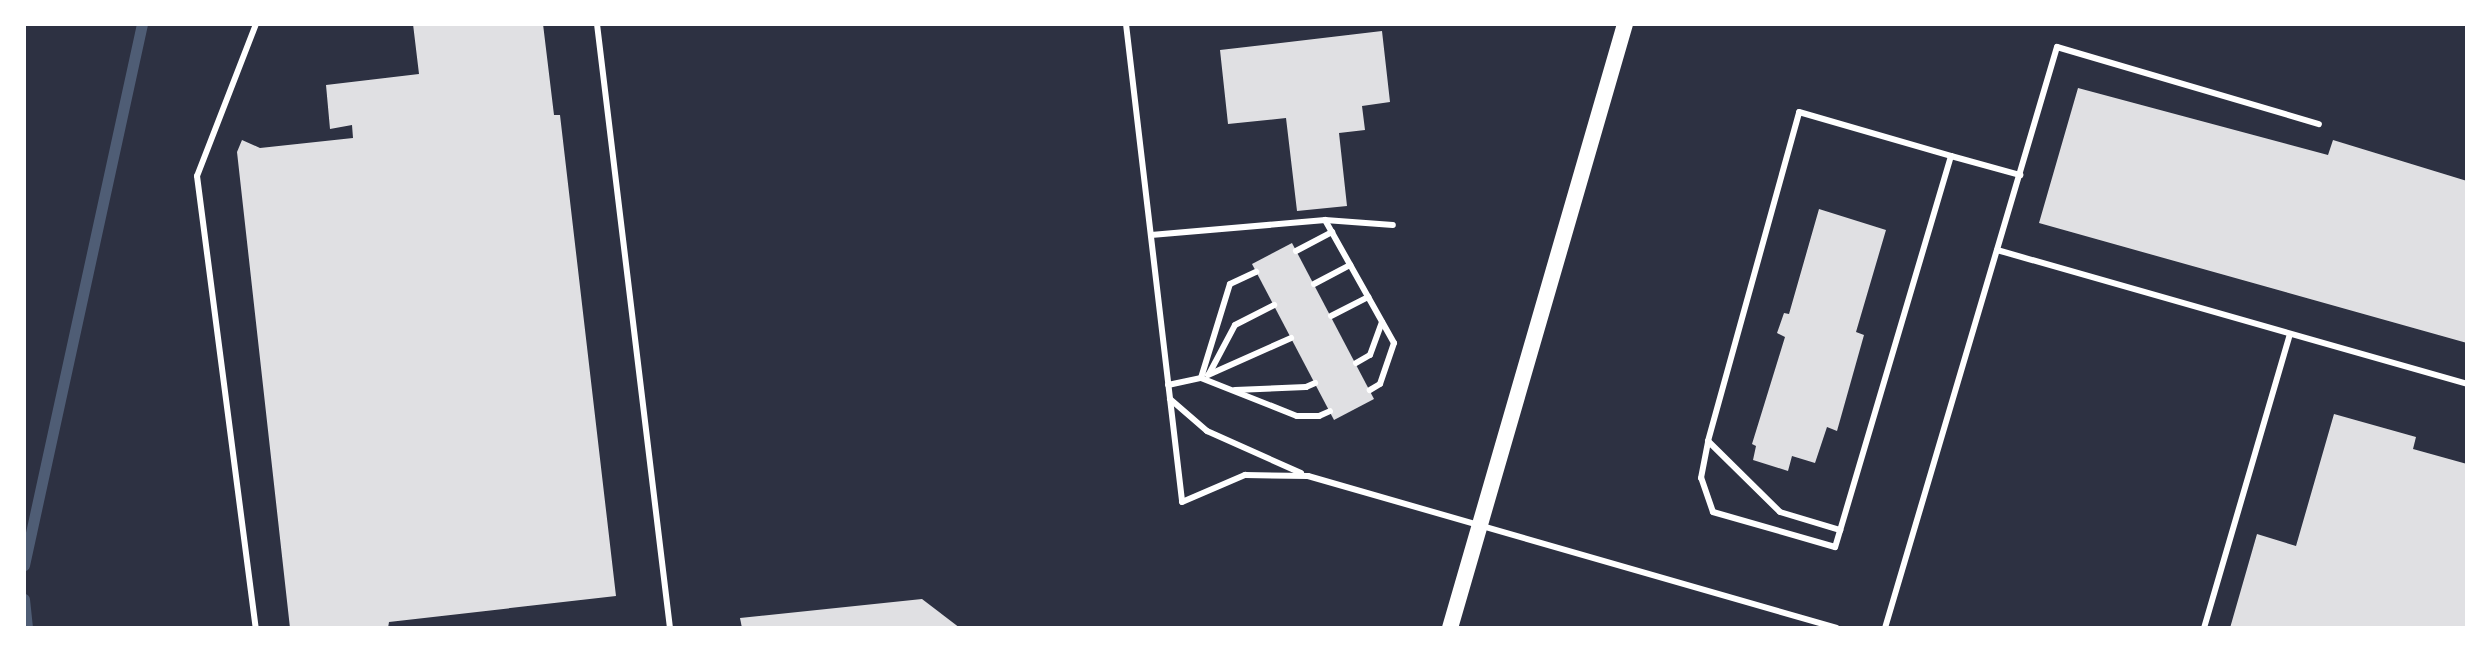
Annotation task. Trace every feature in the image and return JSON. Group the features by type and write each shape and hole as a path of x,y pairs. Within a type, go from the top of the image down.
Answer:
{"main road":[{"path":"1450,628 1625,24"}],"lane":[{"path":"256,24 197,176 256,628"},
{"path":"597,24 670,628"},
{"path":"1126,24 1182,502 1245,475 1308,476"},
{"path":"1885,628 2057,47 2319,124"},
{"path":"1951,156 1835,547 1713,512 1701,478 1708,441 1799,112 2020,175"},
{"path":"1151,235 1325,220 1393,225"},
{"path":"1325,220 1394,343 1380,384 1370,390"},
{"path":"1296,251 1332,232"},
{"path":"1997,250 2467,384"},
{"path":"1314,284 1350,265"},
{"path":"1201,378 1230,284 1256,272"},
{"path":"1331,316 1368,297"},
{"path":"1209,374 1235,325 1274,305"},
{"path":"1356,363 1370,355 1382,322"},
{"path":"2204,628 2290,334"},
{"path":"1168,385 1201,378 1291,338"},
{"path":"1201,378 1297,416 1319,416 1330,411"},
{"path":"1231,390 1306,387 1315,383"},
{"path":"1170,399 1207,431 1308,476 1837,628"},
{"path":"1708,441 1780,512 1840,530"}],"building":[{"path":"413,24 543,24 554,115 560,115 616,596 389,622 388,628 290,628 237,152 242,140 260,148 353,138 352,125 330,129 326,85 419,74"},
{"path":"1382,31 1390,102 1362,106 1365,130 1339,133 1347,206 1297,211 1286,118 1228,124 1220,50"},
{"path":"2078,88 2328,155 2333,140 2467,181 2467,343 2039,223"},
{"path":"1819,209 1886,230 1856,332 1864,335 1837,431 1827,427 1815,463 1792,456 1788,471 1753,460 1756,446 1752,444 1785,337 1777,333 1784,313 1789,314"},
{"path":"1292,243 1374,399 1334,420 1252,264"},
{"path":"2334,414 2416,437 2413,449 2467,464 2467,628 2230,628 2257,534 2296,546"},
{"path":"922,599 960,628 742,628 740,618"}],"waterway":[{"path":"24,565 142,24"},
{"path":"24,599 27,628"}]}
